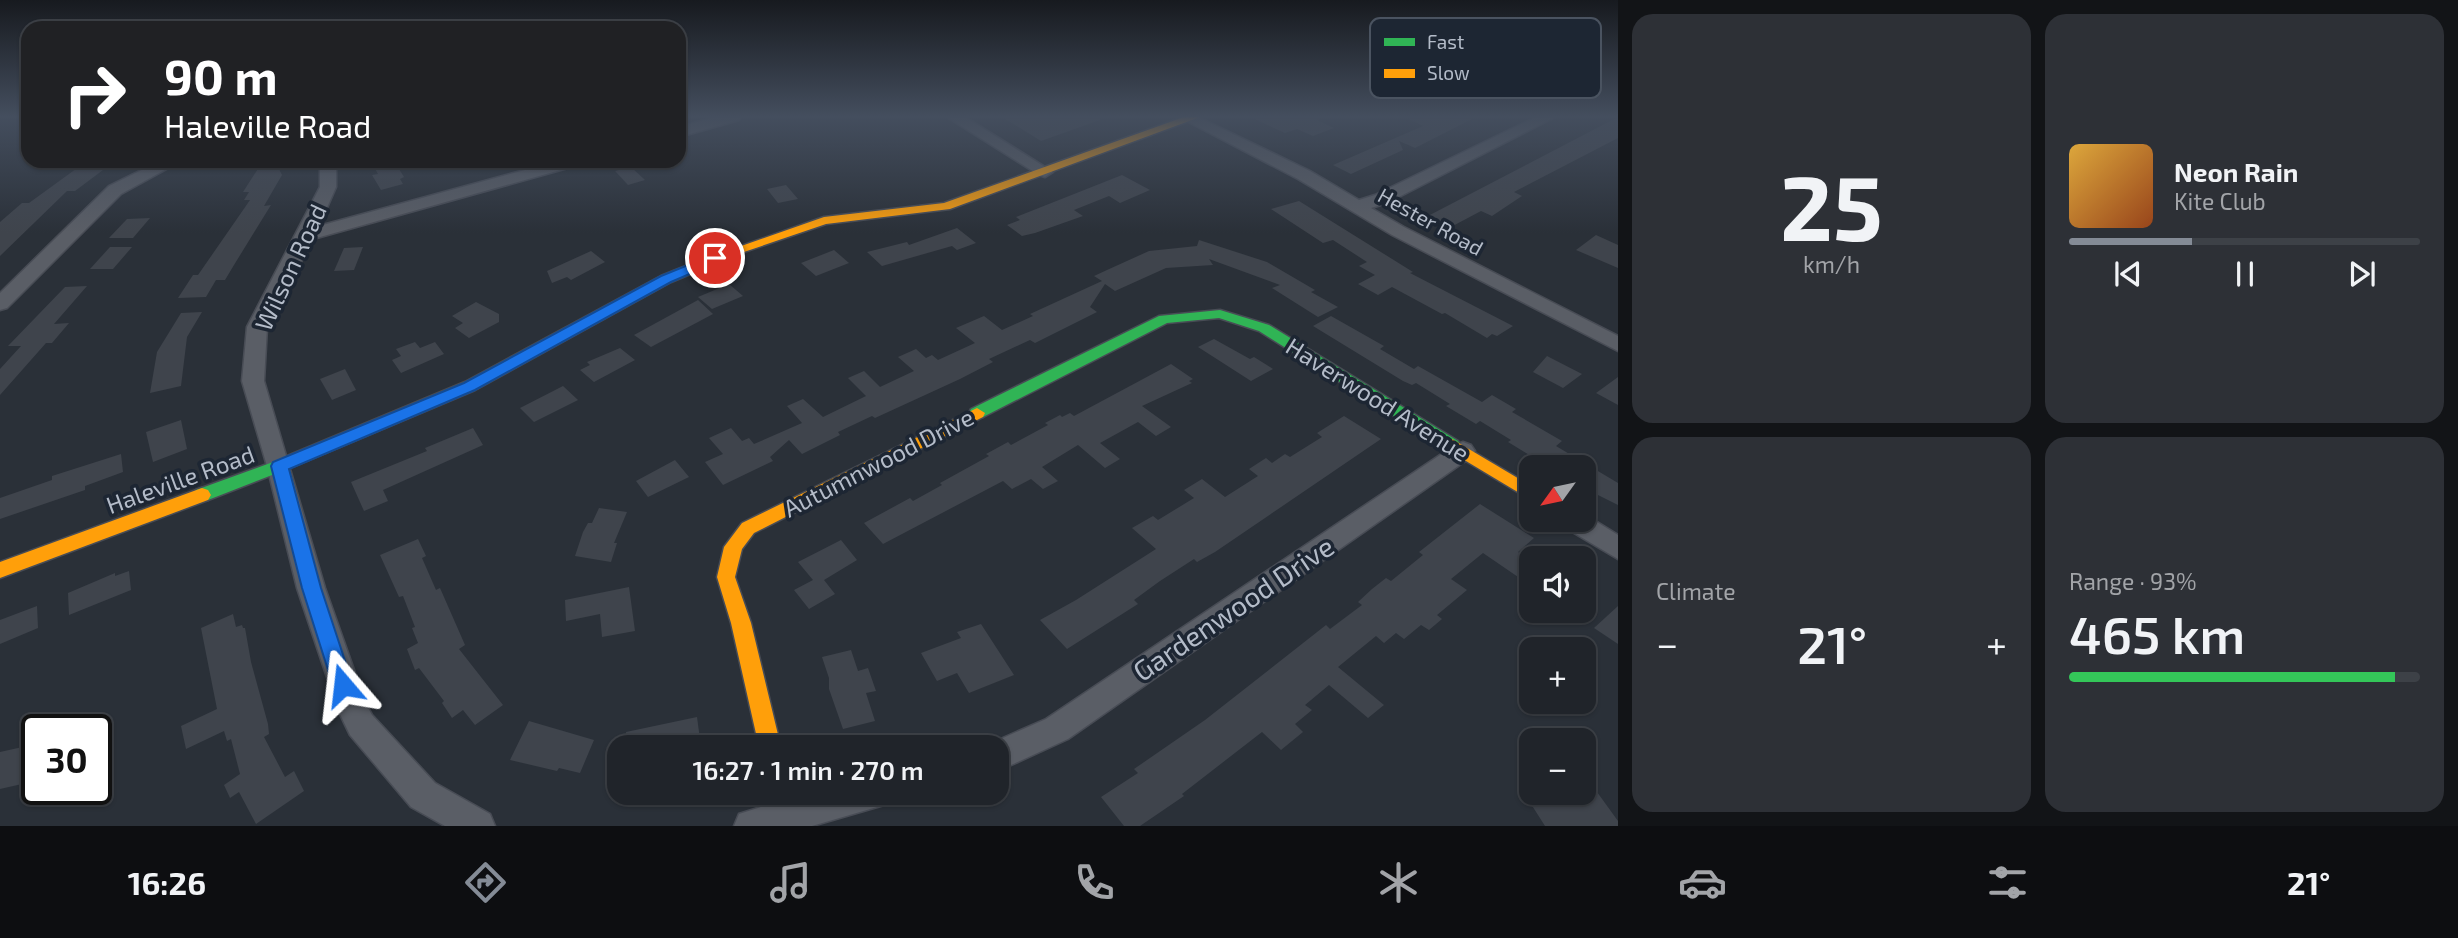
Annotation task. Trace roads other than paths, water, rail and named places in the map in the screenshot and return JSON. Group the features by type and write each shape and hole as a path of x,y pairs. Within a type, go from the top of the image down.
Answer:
{"street":[{"path":"1018,156 1045,172"},
{"name":"Haleville Road","path":"0,570 279,466 470,386 666,279 739,248 824,221 946,206 1089,156"},
{"name":"Hester Road","path":"1265,156 1453,261 1618,344"},
{"path":"1358,206 1381,199 1469,156"},
{"path":"0,304 115,190 159,168"},
{"name":"Wilson Road","path":"328,168 328,187 306,236 257,327 253,381 279,466 311,588 353,710 361,725 423,795"},
{"path":"306,236 551,168"},
{"name":"Haverwood Avenue","path":"1220,314 1264,328 1519,486"},
{"name":"Autumnwood Drive","path":"767,735 741,623 726,577 733,547 748,528 1164,319 1220,314"},
{"name":"Gardenwood Drive","path":"1009,751 1056,729 1463,451"},
{"path":"1592,532 1618,548"},
{"path":"423,795 478,826"},
{"path":"751,826 782,805"}]}
